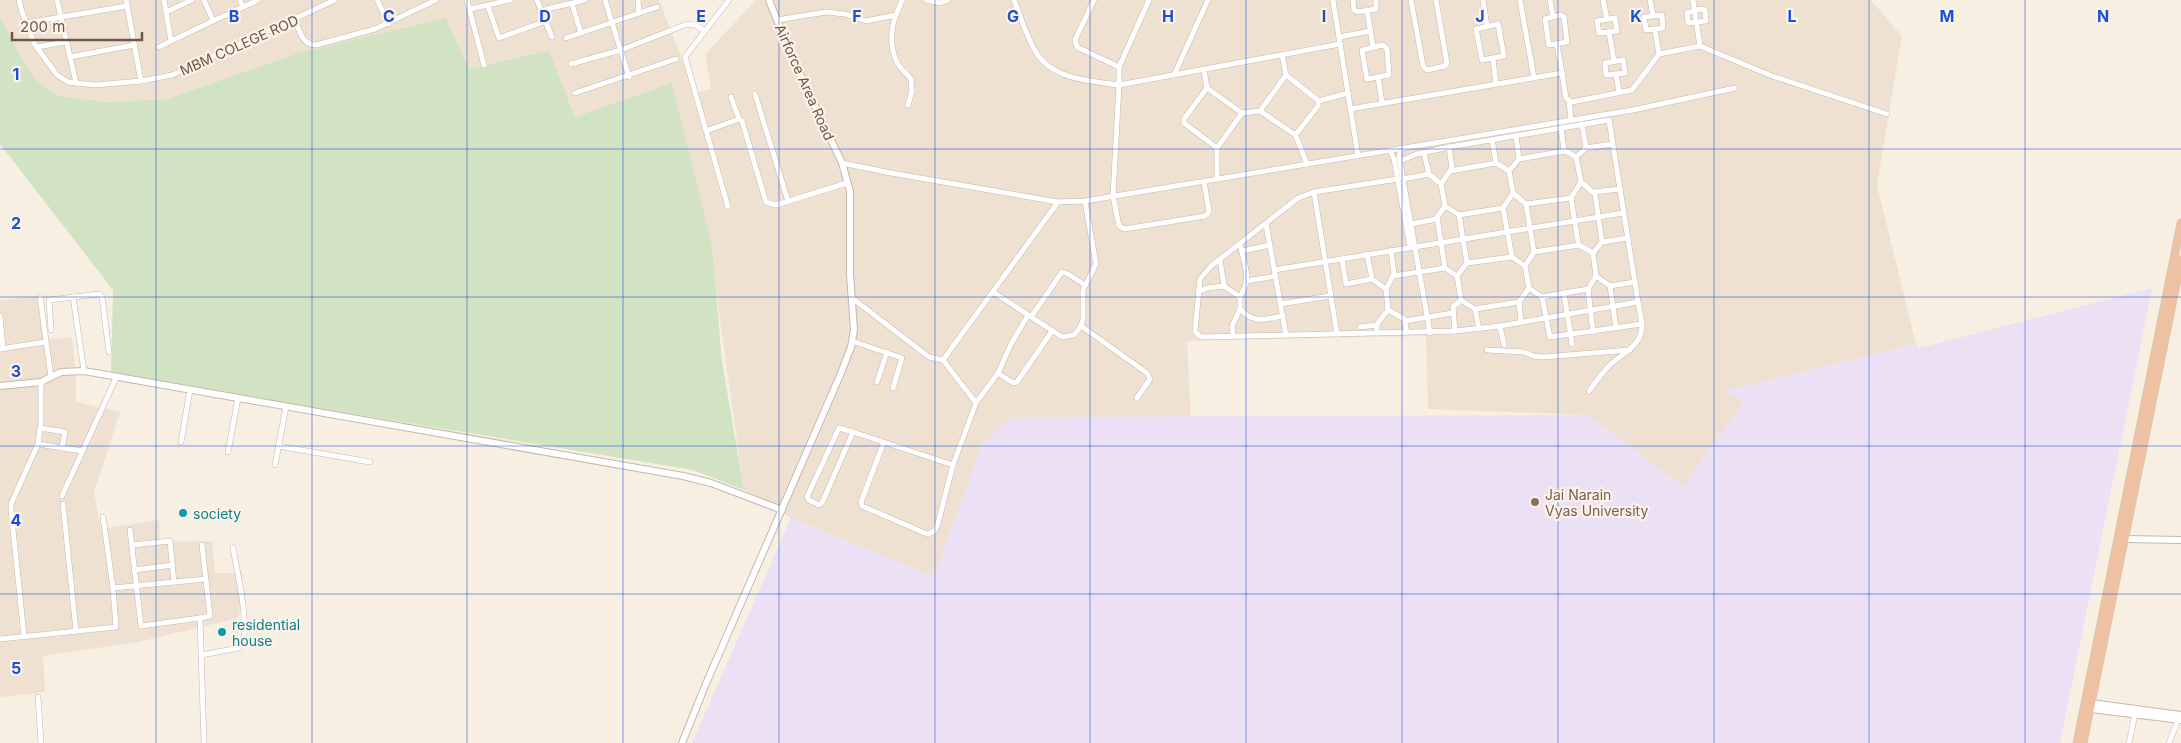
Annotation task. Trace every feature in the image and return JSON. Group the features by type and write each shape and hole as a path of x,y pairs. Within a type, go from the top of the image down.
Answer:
{"highway":[{"path":"2077,743 2181,223"},
{"path":"2083,743 2126,539 2181,260"}],"street":[{"path":"19,0 36,47 57,75 68,82 76,83 57,0"},
{"path":"164,0 171,41"},
{"path":"166,12 192,0"},
{"path":"204,0 213,21"},
{"path":"240,0 243,7"},
{"path":"159,47 258,0"},
{"name":"MBM COLEGE ROD","path":"76,83 95,85 141,81 172,75 335,0"},
{"path":"377,0 388,24"},
{"path":"295,20 304,42 309,45 340,39 388,24 436,0"},
{"path":"467,0 484,64"},
{"path":"470,9 510,0"},
{"path":"537,0 552,37"},
{"path":"547,9 585,0"},
{"path":"606,0 629,77"},
{"path":"638,0 640,13"},
{"path":"728,207 685,58 730,0"},
{"name":"Airforce Area Road","path":"682,743 841,373 852,341 850,200 847,182 842,163 798,72 769,0"},
{"path":"902,0 893,28 892,48 898,65 912,79 912,91 908,105"},
{"path":"926,0 940,2 948,0"},
{"path":"1014,0 1037,54 1047,65 1065,75 1081,80 1119,85 1282,55 1370,31"},
{"path":"1094,0 1075,40 1077,47 1119,67"},
{"path":"1149,0 1119,67 1114,196 1119,226 1125,229 1205,216 1209,212 1204,181"},
{"path":"1174,75 1208,0"},
{"path":"1333,0 1358,156"},
{"path":"1353,0 1356,11 1377,8 1376,0"},
{"path":"1411,0 1422,66 1427,70 1444,66 1447,63 1436,0"},
{"path":"1482,0 1487,26"},
{"path":"1520,0 1534,78"},
{"path":"1550,0 1553,16"},
{"path":"1603,0 1607,19"},
{"path":"1650,0 1653,16"},
{"path":"1693,0 1700,46"},
{"path":"26,23 126,3 141,81"},
{"path":"572,4 580,33"},
{"path":"488,6 499,38 546,21"},
{"path":"566,38 657,7"},
{"path":"1367,10 1373,47"},
{"path":"1704,10 1707,14 1706,21 1697,24 1687,22 1687,14 1704,10"},
{"path":"777,20 826,12 845,14 866,21 896,15"},
{"path":"1553,16 1563,16 1567,42 1549,46 1544,21 1546,17 1553,16"},
{"path":"1663,16 1664,28 1655,30 1646,30 1645,17 1663,16"},
{"path":"1615,18 1617,31 1599,33 1597,21 1607,19 1615,18"},
{"path":"571,64 621,50 687,24 695,25 704,32"},
{"path":"1498,24 1500,26 1504,54 1502,57 1482,60 1476,31 1478,28 1487,26 1498,24"},
{"path":"1655,30 1660,54"},
{"path":"1609,32 1614,61"},
{"path":"36,47 66,42"},
{"path":"70,57 134,45"},
{"path":"1383,45 1387,49 1388,76 1367,79 1365,76 1362,50 1373,47 1383,45"},
{"path":"1558,45 1571,120"},
{"path":"1569,101 1632,90 1660,54 1700,46 1772,76 1887,114"},
{"path":"1282,55 1286,75 1318,101"},
{"path":"575,93 629,77 676,59"},
{"path":"1492,59 1496,84"},
{"path":"1623,60 1624,73 1616,74 1606,75 1604,63 1623,60"},
{"path":"1204,70 1207,88 1242,113 1260,111 1295,134 1307,164"},
{"path":"1350,109 1562,73"},
{"path":"1616,74 1619,92"},
{"path":"1260,111 1286,75"},
{"path":"1378,78 1382,103"},
{"path":"1207,88 1184,119 1184,123 1217,148"},
{"path":"842,163 1058,202 1085,201 1633,110 1735,88"},
{"path":"1318,101 1348,93"},
{"path":"754,94 788,201"},
{"path":"731,97 739,119 744,124 766,202 776,205 847,182"},
{"path":"1295,134 1318,106 1318,101"},
{"path":"1217,179 1217,148 1242,113"},
{"path":"706,131 739,119"},
{"path":"1400,161 1416,154 1449,147 1609,120 1642,324 1641,336 1630,350 1608,366 1590,391"},
{"path":"1582,124 1586,148"},
{"path":"1560,128 1565,151"},
{"path":"1516,136 1519,159"},
{"path":"1492,140 1496,163"},
{"path":"1576,157 1586,148 1612,144"},
{"path":"1441,184 1452,165 1449,147"},
{"path":"1401,148 1401,179 1430,333"},
{"path":"1390,150 1401,179 1411,224 1413,247"},
{"path":"1509,172 1519,159 1565,151 1576,157"},
{"path":"1424,153 1429,174 1441,184 1445,206 1459,215 1503,208"},
{"path":"1576,157 1581,182 1594,192 1602,242"},
{"path":"1450,170 1496,163 1509,172 1513,193 1526,204 1531,228 1534,252 1525,266"},
{"path":"1429,174 1314,192 1298,198 1220,259 1200,279 1195,331 1199,336 1204,337 1286,334 1430,333 1500,326 1638,302"},
{"path":"1579,245 1571,198 1581,182"},
{"path":"1594,192 1620,189"},
{"path":"1314,192 1337,334"},
{"path":"1513,193 1503,208 1512,256 1525,266 1529,288 1542,297 1550,337 1642,324"},
{"path":"1526,204 1571,198"},
{"path":"993,292 1062,337 1074,335 1081,326 1085,284 1096,268 1085,201"},
{"path":"942,360 1058,202"},
{"path":"1445,206 1438,214 1437,219 1445,268"},
{"path":"1274,270 1623,213"},
{"path":"1459,215 1467,263"},
{"path":"1411,224 1437,219"},
{"path":"1266,224 1286,334"},
{"path":"1593,332 1588,289 1596,276 1593,253 1602,242 1628,238"},
{"path":"1233,336 1233,324 1240,309 1240,297 1247,274 1240,244"},
{"path":"1242,251 1270,245"},
{"path":"1534,252 1579,245 1593,253"},
{"path":"1378,333 1377,325 1388,310 1386,289 1393,276 1391,250"},
{"path":"1367,254 1372,279 1386,289"},
{"path":"1457,276 1467,263 1512,256"},
{"path":"1220,259 1224,286"},
{"path":"1342,259 1346,284 1372,279"},
{"path":"1393,276 1445,268 1457,276 1461,300 1475,309 1519,302"},
{"path":"884,442 861,502 862,506 927,534 935,530 953,465 976,402 998,373 1011,344 1062,272 1085,284"},
{"path":"1246,281 1276,276"},
{"path":"1596,276 1610,286 1635,282"},
{"path":"1198,292 1207,288 1224,286 1240,297"},
{"path":"1610,286 1616,328"},
{"path":"1521,322 1519,302 1529,288"},
{"path":"1542,297 1588,289"},
{"path":"1564,293 1572,344"},
{"path":"51,330 49,300 101,295 109,352"},
{"path":"1280,304 1330,296"},
{"path":"40,297 51,377"},
{"path":"74,297 84,371"},
{"path":"852,298 929,357 942,360 976,402"},
{"path":"1455,331 1453,307 1461,300"},
{"path":"1240,309 1256,320 1282,316"},
{"path":"1475,309 1479,329"},
{"path":"1388,310 1405,321 1452,313"},
{"path":"0,316 2,349 45,342"},
{"path":"1405,321 1406,332"},
{"path":"1360,328 1377,325"},
{"path":"1081,326 1147,373 1150,379 1137,398"},
{"path":"1500,326 1504,345"},
{"path":"998,373 1017,382 1052,331"},
{"path":"852,341 900,356 903,360 893,388"},
{"path":"1487,350 1524,352 1532,356 1543,357 1630,350"},
{"path":"877,382 887,352"},
{"path":"0,386 41,382 62,372 84,371 683,476 711,484 782,510"},
{"path":"62,496 116,378"},
{"path":"24,636 11,510 38,444 41,382"},
{"path":"181,442 190,390"},
{"path":"228,452 238,398"},
{"path":"275,465 286,407"},
{"path":"40,428 65,432 62,448"},
{"path":"853,432 822,503 819,505 809,500 807,497 838,430 842,428 953,465"},
{"path":"38,444 82,451"},
{"path":"278,446 370,462"},
{"path":"63,504 76,631"},
{"path":"0,639 116,627 113,588 103,516"},
{"path":"130,530 141,626 210,616 202,545"},
{"path":"2126,539 2181,540"},
{"path":"132,545 170,541 174,582"},
{"path":"201,655 239,648 245,638 244,618 233,548"},
{"path":"134,570 173,566"},
{"path":"113,588 206,579"},
{"path":"200,618 204,743"},
{"path":"38,697 41,743"},
{"path":"2091,706 2135,714 2180,718"},
{"path":"2091,706 2180,718"},
{"path":"2129,743 2135,714"},
{"path":"2169,743 2180,718"}],"shaded area":[{"path":"0,0 659,0 695,93 711,89 705,54 756,0 1871,0 1902,36 1877,185 1916,344 1726,391 1743,403 1683,487 1588,415 1428,409 1426,336 1187,341 1191,417 1013,417 982,444 934,577 791,518 744,490 706,221 575,117 549,50 469,69 298,53 167,99 107,102 58,96 39,83 27,68 0,16"},
{"name":"Jai Narain Vyas University","path":"2152,288 2060,743 692,743 791,518 934,577 982,444 1013,417 1588,415 1683,486 1743,403 1725,391 1916,344 1919,348"},
{"path":"37,296 45,340 72,337 76,376 76,402 120,412 94,493 101,529 159,520 160,542 212,541 215,573 243,573 239,618 138,642 43,656 45,692 0,697 0,300"}],"green space":[{"path":"0,16 27,68 39,83 58,96 107,102 167,99 298,53 446,18 469,69 549,50 575,117 672,83 712,246 722,362 744,490 693,470 111,374 113,290 0,144"}],"place":[{"name":"Jai Narain Vyas University","path":"1535,502"},
{"name":"society","path":"183,513"},
{"name":"residential house","path":"222,632"}]}
